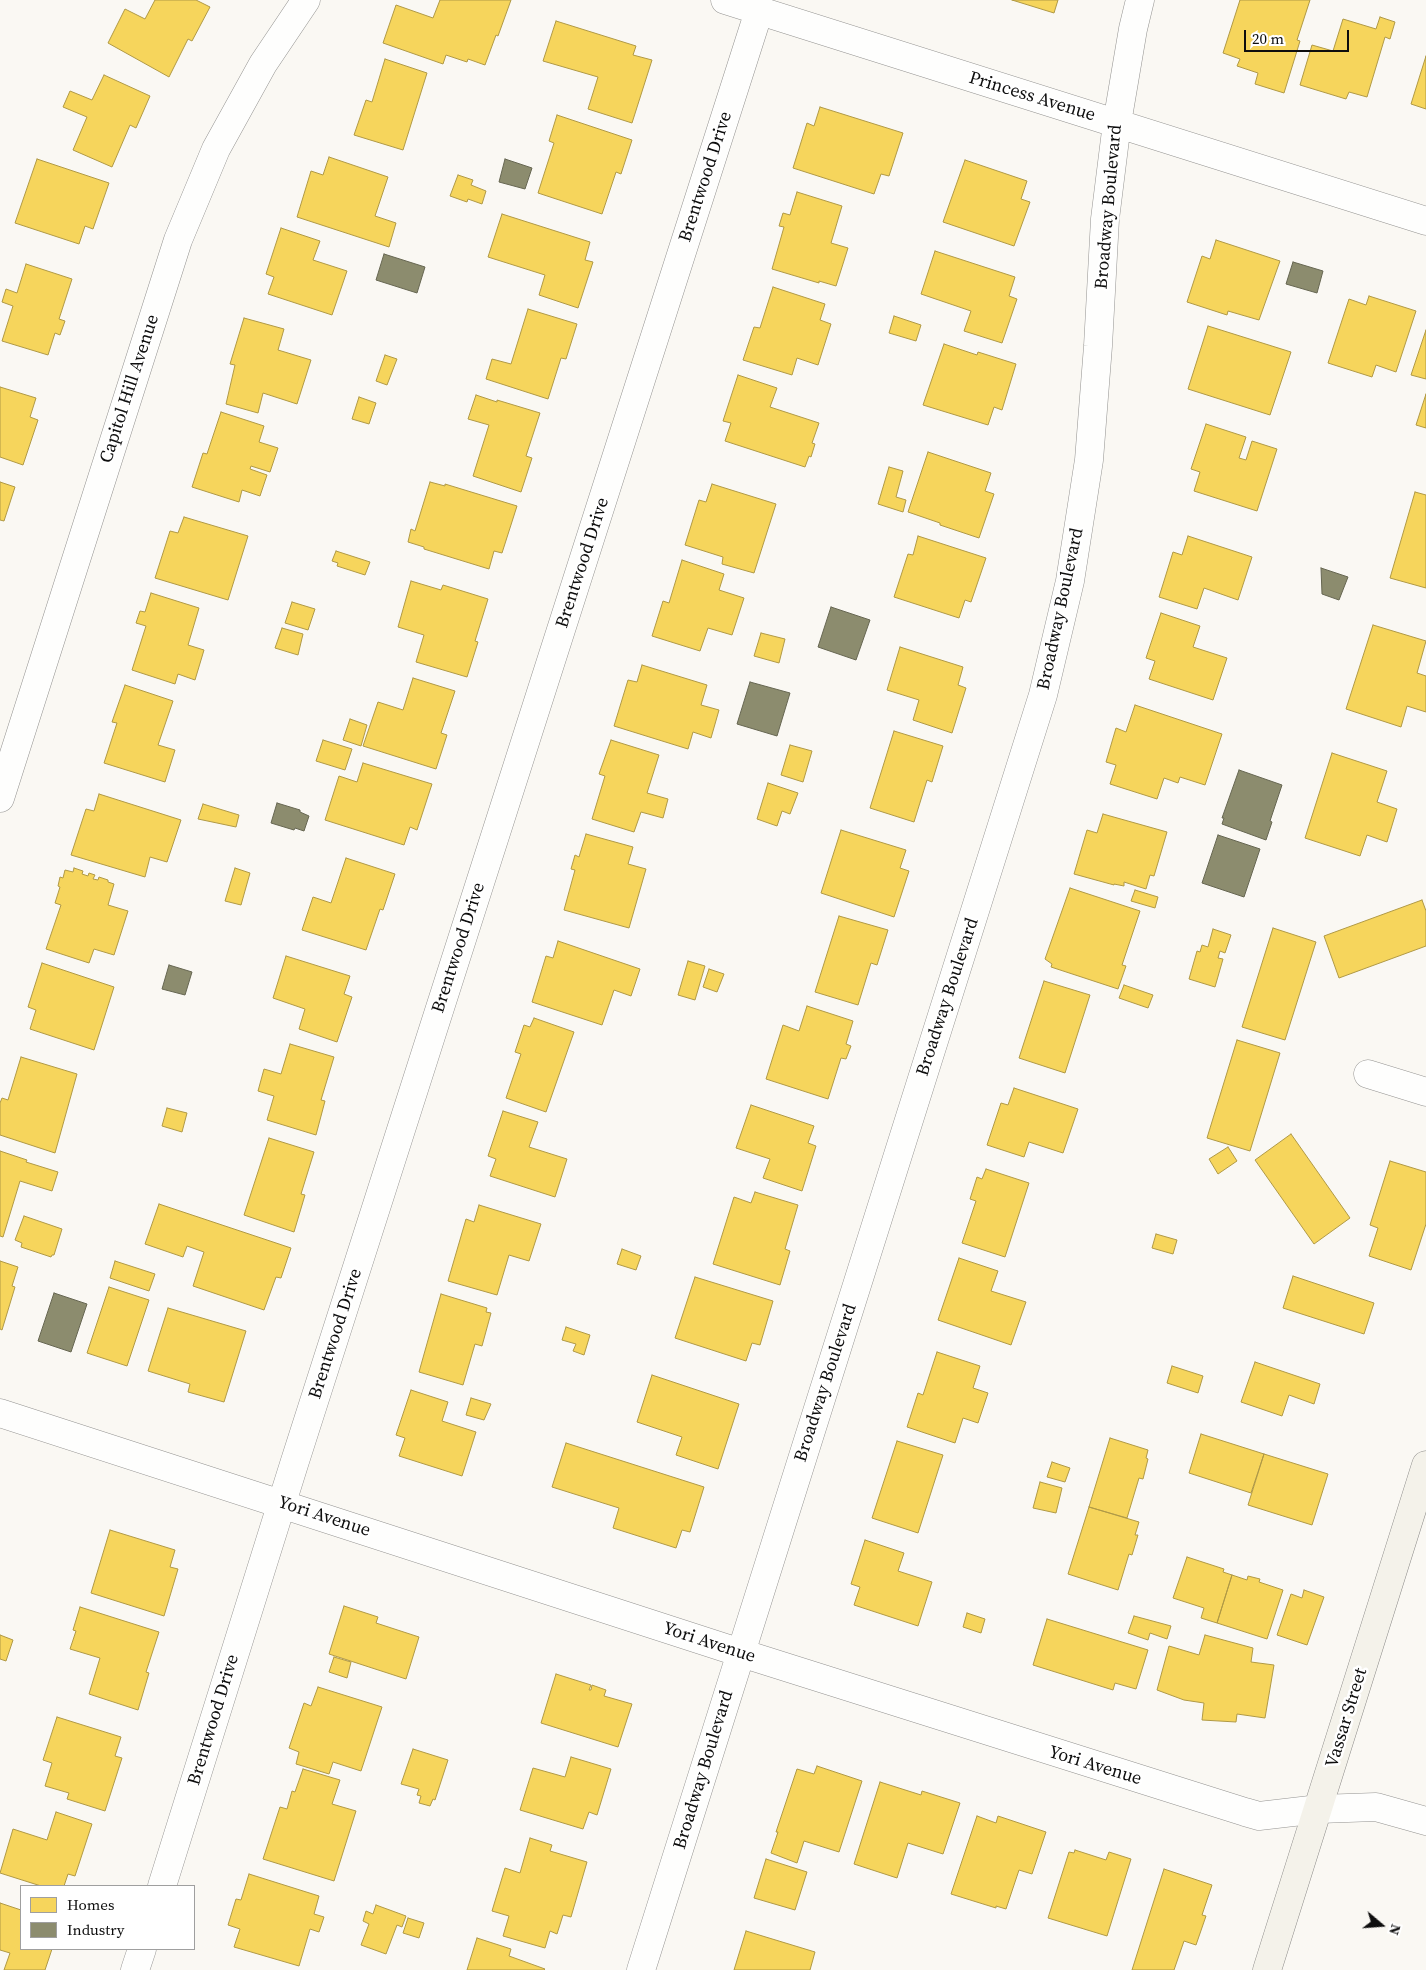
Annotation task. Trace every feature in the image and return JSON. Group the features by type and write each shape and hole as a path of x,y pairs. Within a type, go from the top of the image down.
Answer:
{"street":[{"name":"Capitol Hill Avenue","path":"0,798 178,240 216,149 263,64 306,0"},
{"name":"Princess Avenue","path":"725,0 1426,221"},
{"name":"Broadway Boulevard","path":"641,1970 1044,695 1070,581 1089,460 1105,219 1116,123 1140,0"},
{"name":"Brentwood Drive","path":"162,1885 282,1504 759,11"},
{"path":"1368,1074 1426,1092"},
{"name":"Yori Avenue","path":"0,1413 741,1653 1245,1812 1259,1816 1376,1807 1426,1821"},
{"name":"Vassar Street","path":"1267,1970 1319,1810 1426,1465"},
{"path":"135,1970 142,1950"}],"building: Homes":[{"path":"155,0 196,0 210,7 192,41 188,39 169,77 108,43 125,9 145,19"},
{"path":"440,0 511,0 485,65 468,59 467,62 446,55 443,64 383,43 396,5 433,18"},
{"path":"1012,0 1058,0 1054,13"},
{"path":"1240,0 1310,0 1297,40 1300,41 1284,93 1255,84 1258,73 1237,66 1240,59 1223,53"},
{"path":"1380,17 1395,22 1390,39 1385,37 1367,97 1349,92 1346,99 1300,85 1312,45 1333,51 1343,19 1376,29"},
{"path":"556,21 636,46 633,55 652,60 632,123 588,109 598,77 543,61"},
{"path":"1426,56 1426,109 1411,104"},
{"path":"385,59 427,73 403,150 354,135 366,100 372,102"},
{"path":"104,75 150,96 136,128 130,125 112,167 73,150 87,117 63,107 70,91 92,100"},
{"path":"820,107 903,133 889,176 881,174 874,194 793,168 807,123 814,126"},
{"path":"557,115 632,140 621,174 616,172 602,214 538,193 554,143 549,141"},
{"path":"329,157 388,177 375,216 396,223 389,247 297,217 311,171 323,175"},
{"path":"37,159 109,183 93,229 85,226 79,244 15,223"},
{"path":"965,160 1027,181 1021,199 1030,202 1014,246 943,222"},
{"path":"458,175 473,180 471,185 486,191 482,204 468,199 467,202 450,196"},
{"path":"797,192 842,206 831,243 848,248 836,286 772,269 784,227 779,226 783,213 790,215"},
{"path":"502,214 590,242 585,260 593,262 578,308 539,295 545,275 488,257"},
{"path":"281,228 320,241 313,260 347,271 332,315 268,294 274,277 266,274"},
{"path":"1216,240 1280,261 1259,320 1228,311 1227,315 1187,302 1202,256 1210,259"},
{"path":"935,251 1015,277 1009,296 1017,299 1002,343 964,331 971,311 921,294"},
{"path":"26,264 72,279 59,319 65,321 60,335 55,333 48,355 2,341 13,306 2,302 6,289 17,293"},
{"path":"773,287 825,304 820,320 831,324 818,365 797,358 792,375 743,360 754,327 760,328"},
{"path":"1369,296 1416,311 1396,372 1376,365 1372,377 1328,363 1349,299 1366,305"},
{"path":"528,309 577,324 566,359 561,358 548,399 486,379 492,359 511,364"},
{"path":"894,316 921,325 916,341 889,333"},
{"path":"244,318 284,329 278,350 311,360 297,404 263,393 258,413 226,404 235,365 230,364"},
{"path":"1208,326 1291,352 1270,415 1188,389"},
{"path":"1426,330 1426,379 1411,375"},
{"path":"944,344 977,355 978,352 1016,364 1002,410 994,407 988,425 923,405"},
{"path":"385,355 397,359 387,385 376,381"},
{"path":"738,375 777,388 770,407 819,423 812,443 815,444 811,457 809,456 805,467 725,441 731,423 723,421"},
{"path":"0,387 36,398 30,417 38,420 23,465 0,457"},
{"path":"1426,394 1426,428 1416,425"},
{"path":"476,395 540,413 526,456 532,458 521,492 473,476 489,425 468,419"},
{"path":"359,397 376,403 369,424 352,419"},
{"path":"221,412 264,426 259,442 278,448 270,472 251,466 250,469 267,475 260,496 242,490 239,502 192,487 203,453 207,454"},
{"path":"1206,424 1246,437 1239,458 1246,460 1252,441 1277,449 1257,511 1194,491 1200,472 1191,469"},
{"path":"928,452 991,473 985,491 994,494 979,538 908,512"},
{"path":"889,467 903,471 896,497 906,500 903,512 878,504"},
{"path":"0,482 15,487 4,521 0,520"},
{"path":"430,482 445,486 445,484 517,506 502,553 494,551 489,569 424,549 424,547 408,542 411,529 415,531"},
{"path":"712,484 776,504 754,573 722,564 723,557 685,545 699,500 706,502"},
{"path":"1415,492 1426,495 1426,588 1390,578"},
{"path":"184,517 248,536 228,600 155,578 170,531 178,533"},
{"path":"918,536 986,558 971,602 965,600 959,618 894,597 908,554 913,555"},
{"path":"1188,536 1252,557 1238,600 1204,588 1197,609 1159,597 1173,552 1182,555"},
{"path":"336,551 370,562 365,575 337,566 338,563 332,561"},
{"path":"682,560 724,574 719,590 744,598 732,635 708,628 700,651 652,636 663,601 669,603"},
{"path":"411,581 441,590 443,585 488,599 475,641 478,642 467,677 416,662 424,635 398,627"},
{"path":"151,593 199,608 188,645 204,650 195,680 178,674 175,684 132,670 146,626 136,623 140,611 145,612"},
{"path":"292,602 315,609 308,630 285,623"},
{"path":"1161,613 1200,626 1193,647 1227,658 1213,700 1149,679 1155,661 1146,658"},
{"path":"1373,625 1426,641 1417,673 1426,676 1426,712 1407,706 1401,727 1346,709"},
{"path":"282,628 303,634 298,655 275,648"},
{"path":"761,633 785,639 779,663 754,656"},
{"path":"900,647 963,667 958,685 966,688 952,733 913,720 919,700 887,690"},
{"path":"642,665 707,685 701,705 719,710 711,738 693,732 688,749 614,726 628,680 637,682"},
{"path":"413,678 455,691 441,733 447,735 436,769 363,746 378,702 403,710"},
{"path":"125,685 173,701 158,745 175,750 165,782 104,763 117,723 112,722"},
{"path":"1135,705 1222,734 1205,785 1180,777 1178,783 1164,778 1157,799 1110,784 1116,765 1106,762 1116,728 1126,732"},
{"path":"350,719 367,725 361,746 343,740"},
{"path":"894,731 943,746 932,782 927,780 914,822 870,808"},
{"path":"323,740 352,749 345,770 316,761"},
{"path":"611,740 659,755 647,793 668,799 663,818 641,812 634,832 592,819 605,776 599,774"},
{"path":"790,745 812,751 803,782 781,775"},
{"path":"1332,753 1387,771 1377,802 1397,809 1387,842 1367,835 1360,856 1305,838"},
{"path":"363,763 432,784 417,830 410,827 404,845 325,820 339,776 357,782"},
{"path":"768,783 798,793 790,814 782,811 777,826 757,819"},
{"path":"99,794 181,820 167,862 150,857 145,877 71,855 86,809 94,811"},
{"path":"203,804 239,815 236,827 198,819"},
{"path":"1103,814 1167,832 1154,876 1150,875 1146,889 1124,882 1124,886 1114,885 1074,874 1087,830 1097,833"},
{"path":"841,830 906,850 900,868 909,871 894,917 821,893"},
{"path":"586,834 633,847 628,864 646,869 629,928 564,910 575,870 571,869 575,855 579,857"},
{"path":"346,858 395,874 383,910 380,909 366,950 302,930 313,897 331,903"},
{"path":"74,868 83,871 82,874 88,876 89,873 95,875 93,879 98,880 99,877 114,884 108,905 128,911 114,955 94,949 89,963 46,949 61,905 55,903 60,887 58,886 60,877 63,878 65,870 73,872"},
{"path":"235,868 250,873 241,905 225,901"},
{"path":"1070,888 1140,911 1122,965 1126,966 1118,989 1051,967 1052,964 1045,959"},
{"path":"1135,890 1158,897 1155,908 1131,901"},
{"path":"1422,900 1426,911 1426,946 1339,978 1324,936"},
{"path":"839,916 888,930 877,965 871,963 858,1005 815,992"},
{"path":"1273,928 1316,942 1285,1040 1242,1027"},
{"path":"1213,929 1231,935 1225,953 1220,951 1218,958 1223,959 1215,987 1189,979 1197,951 1200,952 1202,945 1208,947"},
{"path":"558,941 640,969 631,996 614,990 602,1025 532,1002 546,956 553,958"},
{"path":"286,956 350,976 344,994 352,997 337,1042 299,1029 305,1009 273,998"},
{"path":"688,961 705,966 695,1000 678,995"},
{"path":"42,963 114,987 94,1050 30,1029 36,1010 28,1007"},
{"path":"709,969 724,974 717,992 703,987"},
{"path":"1044,981 1090,995 1065,1073 1019,1058"},
{"path":"1124,985 1153,995 1148,1008 1119,998"},
{"path":"807,1006 853,1021 846,1044 851,1046 846,1059 841,1058 828,1099 766,1079 783,1025 799,1031"},
{"path":"534,1018 574,1032 546,1112 506,1098 521,1054 515,1052 524,1025 530,1027"},
{"path":"1237,1040 1280,1053 1250,1151 1207,1138"},
{"path":"290,1044 334,1057 321,1100 325,1101 316,1135 267,1120 274,1096 258,1091 264,1069 281,1074"},
{"path":"21,1057 77,1074 55,1153 0,1135 0,1103 2,1098 8,1100"},
{"path":"1014,1088 1078,1109 1063,1153 1029,1142 1024,1157 987,1145 1001,1103 1008,1105"},
{"path":"751,1105 814,1126 808,1143 816,1146 802,1191 763,1178 770,1159 736,1148"},
{"path":"167,1108 187,1113 182,1132 162,1126"},
{"path":"503,1111 538,1122 529,1147 567,1159 555,1197 490,1176 496,1159 488,1156"},
{"path":"1291,1134 1350,1218 1314,1244 1255,1160"},
{"path":"269,1138 314,1152 301,1194 305,1195 294,1232 244,1215"},
{"path":"1228,1147 1237,1161 1218,1174 1209,1159"},
{"path":"0,1151 58,1172 52,1191 20,1181 3,1237 0,1236"},
{"path":"1390,1161 1426,1172 1426,1224 1411,1270 1369,1256 1378,1228 1370,1225"},
{"path":"986,1169 1029,1183 1005,1257 962,1243 976,1201 970,1199 977,1177 982,1179"},
{"path":"755,1192 798,1205 785,1249 790,1251 780,1285 713,1264 734,1197 751,1203"},
{"path":"159,1204 291,1248 281,1278 276,1277 264,1310 193,1286 204,1252 187,1246 183,1257 145,1244"},
{"path":"479,1205 541,1224 529,1261 509,1255 497,1295 448,1281 466,1219 474,1222"},
{"path":"24,1216 62,1229 54,1255 51,1257 21,1247 22,1243 15,1240"},
{"path":"1156,1234 1177,1240 1173,1254 1152,1248"},
{"path":"622,1249 641,1256 636,1270 617,1264"},
{"path":"959,1258 998,1271 991,1291 1026,1302 1011,1345 938,1320"},
{"path":"0,1261 18,1267 12,1286 15,1287 2,1330 0,1329"},
{"path":"115,1261 155,1274 149,1291 110,1278"},
{"path":"1293,1276 1374,1303 1364,1334 1283,1308"},
{"path":"695,1277 773,1301 760,1345 752,1343 746,1361 675,1338"},
{"path":"109,1287 149,1300 127,1366 87,1353"},
{"path":"441,1294 487,1308 486,1312 491,1313 482,1346 475,1344 463,1385 419,1372"},
{"path":"168,1308 246,1331 224,1402 188,1392 190,1384 148,1371"},
{"path":"566,1327 590,1335 584,1355 573,1351 576,1344 562,1340"},
{"path":"937,1352 980,1366 973,1388 988,1393 978,1423 963,1418 955,1443 907,1427 918,1393 923,1395"},
{"path":"1255,1362 1320,1384 1314,1404 1289,1395 1282,1416 1241,1402"},
{"path":"1172,1366 1203,1376 1198,1393 1167,1383"},
{"path":"652,1375 739,1404 718,1469 676,1455 682,1437 637,1422"},
{"path":"411,1390 448,1402 442,1421 476,1432 462,1476 399,1456 405,1438 396,1435"},
{"path":"471,1398 491,1404 484,1420 466,1415"},
{"path":"1201,1434 1264,1454 1251,1493 1189,1473"},
{"path":"1110,1438 1148,1450 1146,1458 1148,1459 1143,1479 1139,1478 1127,1518 1089,1507"},
{"path":"897,1441 943,1455 918,1533 872,1518"},
{"path":"566,1443 704,1487 690,1532 682,1530 676,1548 613,1528 619,1508 552,1487"},
{"path":"1264,1454 1328,1474 1312,1525 1248,1505"},
{"path":"1052,1462 1070,1468 1065,1482 1047,1477"},
{"path":"1040,1482 1062,1488 1056,1513 1033,1508"},
{"path":"1089,1507 1139,1522 1135,1535 1138,1535 1132,1555 1129,1554 1118,1590 1068,1574"},
{"path":"110,1530 175,1550 170,1567 178,1569 164,1616 91,1593"},
{"path":"865,1540 904,1553 898,1571 932,1582 918,1626 854,1605 860,1587 851,1584"},
{"path":"1187,1557 1224,1569 1223,1572 1232,1575 1217,1623 1201,1618 1204,1608 1173,1598"},
{"path":"1232,1575 1247,1580 1248,1576 1260,1579 1259,1582 1283,1590 1267,1639 1217,1623"},
{"path":"1304,1590 1324,1597 1307,1645 1277,1635 1291,1594 1302,1598"},
{"path":"344,1606 378,1617 376,1623 419,1637 406,1679 329,1654"},
{"path":"80,1607 159,1632 146,1672 149,1673 138,1710 89,1694 100,1658 70,1649 76,1631 73,1630"},
{"path":"967,1613 985,1619 981,1633 963,1627"},
{"path":"1134,1616 1171,1626 1167,1639 1150,1633 1148,1640 1128,1633"},
{"path":"1047,1619 1148,1650 1136,1689 1115,1683 1113,1690 1033,1665"},
{"path":"0,1635 13,1640 6,1661 0,1659"},
{"path":"1205,1635 1253,1648 1251,1662 1274,1665 1265,1718 1237,1714 1236,1722 1202,1720 1204,1703 1184,1700 1157,1690 1169,1646 1199,1655"},
{"path":"334,1657 351,1662 347,1678 329,1672"},
{"path":"556,1674 591,1685 589,1690 591,1690 592,1685 606,1690 604,1696 632,1704 618,1747 541,1723"},
{"path":"318,1687 382,1707 361,1771 333,1762 329,1774 296,1764 299,1752 289,1748 304,1703 311,1706"},
{"path":"57,1717 121,1737 115,1756 122,1758 105,1811 67,1799 69,1793 45,1786 52,1763 43,1760"},
{"path":"413,1749 448,1760 435,1800 433,1799 430,1806 419,1803 421,1796 417,1795 419,1789 401,1784"},
{"path":"571,1757 611,1769 597,1815 589,1812 583,1829 520,1810 533,1768 565,1777"},
{"path":"817,1766 862,1781 839,1852 804,1841 797,1863 771,1853 797,1769 814,1774"},
{"path":"303,1769 340,1780 332,1804 356,1811 334,1881 263,1859 280,1807 287,1809 292,1791 295,1792"},
{"path":"880,1782 921,1795 922,1791 960,1803 943,1854 908,1843 897,1878 854,1864"},
{"path":"56,1812 92,1824 75,1876 68,1874 64,1885 38,1885 0,1873 13,1829 47,1840"},
{"path":"977,1816 996,1823 998,1816 1046,1832 1032,1874 1019,1870 1006,1909 996,1906 996,1908 951,1894"},
{"path":"530,1838 552,1845 550,1851 587,1862 571,1917 563,1915 557,1934 550,1931 545,1948 503,1936 509,1916 492,1911 505,1868 520,1873"},
{"path":"1075,1850 1106,1860 1109,1852 1131,1859 1107,1936 1048,1918 1069,1852 1074,1853"},
{"path":"766,1859 807,1872 795,1910 754,1898"},
{"path":"1164,1869 1212,1885 1202,1915 1206,1916 1196,1945 1184,1941 1174,1970 1132,1970"},
{"path":"249,1874 319,1896 314,1914 324,1917 319,1932 310,1929 299,1966 234,1947 240,1929 228,1925 236,1899 241,1900"},
{"path":"0,1903 20,1910 20,1950 52,1950 45,1970 4,1970 10,1953 0,1950"},
{"path":"376,1905 406,1916 402,1927 397,1925 386,1954 361,1945 369,1924 363,1921 366,1911 373,1914"},
{"path":"408,1918 424,1923 419,1938 403,1933"},
{"path":"746,1931 815,1952 810,1970 734,1970"},
{"path":"477,1938 511,1949 509,1956 545,1969 467,1970"}],"building: Industry":[{"path":"505,159 532,168 525,189 499,182"},
{"path":"384,254 425,267 417,293 376,280"},
{"path":"1293,262 1323,271 1317,293 1286,284"},
{"path":"1321,568 1348,577 1339,600 1322,594"},
{"path":"831,607 870,620 856,660 818,647"},
{"path":"750,682 790,693 777,736 737,724"},
{"path":"1239,770 1282,785 1266,840 1222,824 1224,818 1222,818"},
{"path":"277,803 300,810 300,812 309,816 304,831 271,823"},
{"path":"1218,835 1260,849 1244,897 1202,883"},
{"path":"169,965 192,972 185,995 162,989"},
{"path":"54,1293 87,1304 71,1352 38,1341"}]}
